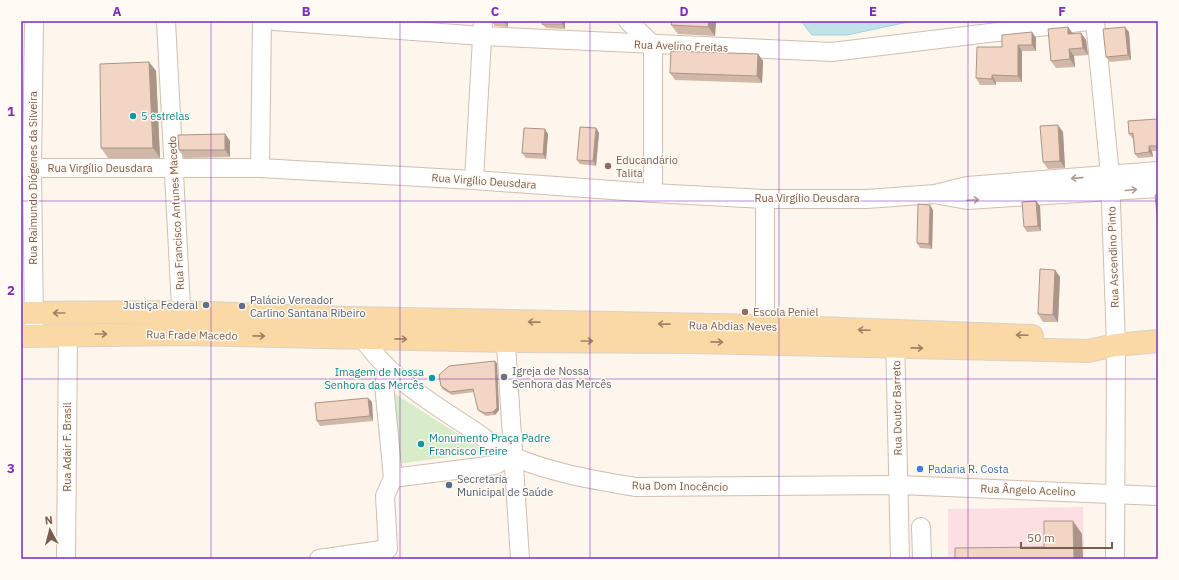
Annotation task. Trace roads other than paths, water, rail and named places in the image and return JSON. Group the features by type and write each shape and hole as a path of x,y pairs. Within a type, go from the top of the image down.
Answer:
{"main road":[{"name":"Rua Frade Macedo","path":"27,313 182,312 349,318"},
{"name":"Rua Abdias Neves","path":"349,318 505,331"},
{"name":"Rua Abdias Neves","path":"694,333 765,326 896,340"},
{"name":"Rua Abdias Neves","path":"362,338 505,331 694,333 954,341 1086,338 1116,345 1158,341"},
{"name":"Rua Frade Macedo","path":"28,335 183,334 362,338"}],"street":[{"name":"Rua Raimundo Diógenes da Silveira","path":"28,335 27,168 34,21"},
{"name":"Rua Francisco Antunes Macedo","path":"166,21 183,334"},
{"path":"260,168 262,21"},
{"name":"Rua Avelino Freitas","path":"274,21 483,28 653,45 832,52 1088,21"},
{"path":"628,21 653,45 654,193"},
{"name":"Rua Ascendino Pinto","path":"1095,21 1110,184 1116,345 1114,494 1115,559"},
{"path":"474,180 483,28"},
{"name":"Rua Virgílio Deusdara","path":"27,168 260,168 765,199 867,199 935,194 954,199 967,200 1110,184 1158,171"},
{"name":"Rua Virgílio Deusdara","path":"1110,184 1158,188"},
{"path":"765,199 765,326"},
{"name":"Rua Dom Inocêncio","path":"349,318 362,338 388,369 423,398 513,456 560,471 635,486 899,485"},
{"path":"505,331 520,559"},
{"name":"Rua Adair F. Brasil","path":"66,559 68,335"},
{"name":"Rua Doutor Barreto","path":"896,340 900,559"},
{"path":"319,559 388,549 385,496 393,478 384,385 388,369"},
{"path":"393,478 495,465 513,456"},
{"name":"Rua Ângelo Acelino","path":"899,485 1158,496"},
{"path":"921,527 922,559"}],"water":[{"path":"801,21 913,21 847,35 812,35"}],"place":[{"name":"5 estrelas","path":"133,116"},
{"name":"Educandário Talita","path":"608,166"},
{"name":"Justiça Federal","path":"206,305"},
{"name":"Palácio Vereador Carlino Santana Ribeiro","path":"242,306"},
{"name":"Escola Peniel","path":"745,312"},
{"name":"Igreja de Nossa Senhora das Mercês","path":"504,377"},
{"name":"Imagem de Nossa Senhora das Mercês","path":"432,378"},
{"name":"Monumento Praça Padre Francisco Freire","path":"421,444"},
{"name":"Padaria R. Costa","path":"920,469"},
{"name":"Secretaria Municipal de Saúde","path":"449,485"}]}
